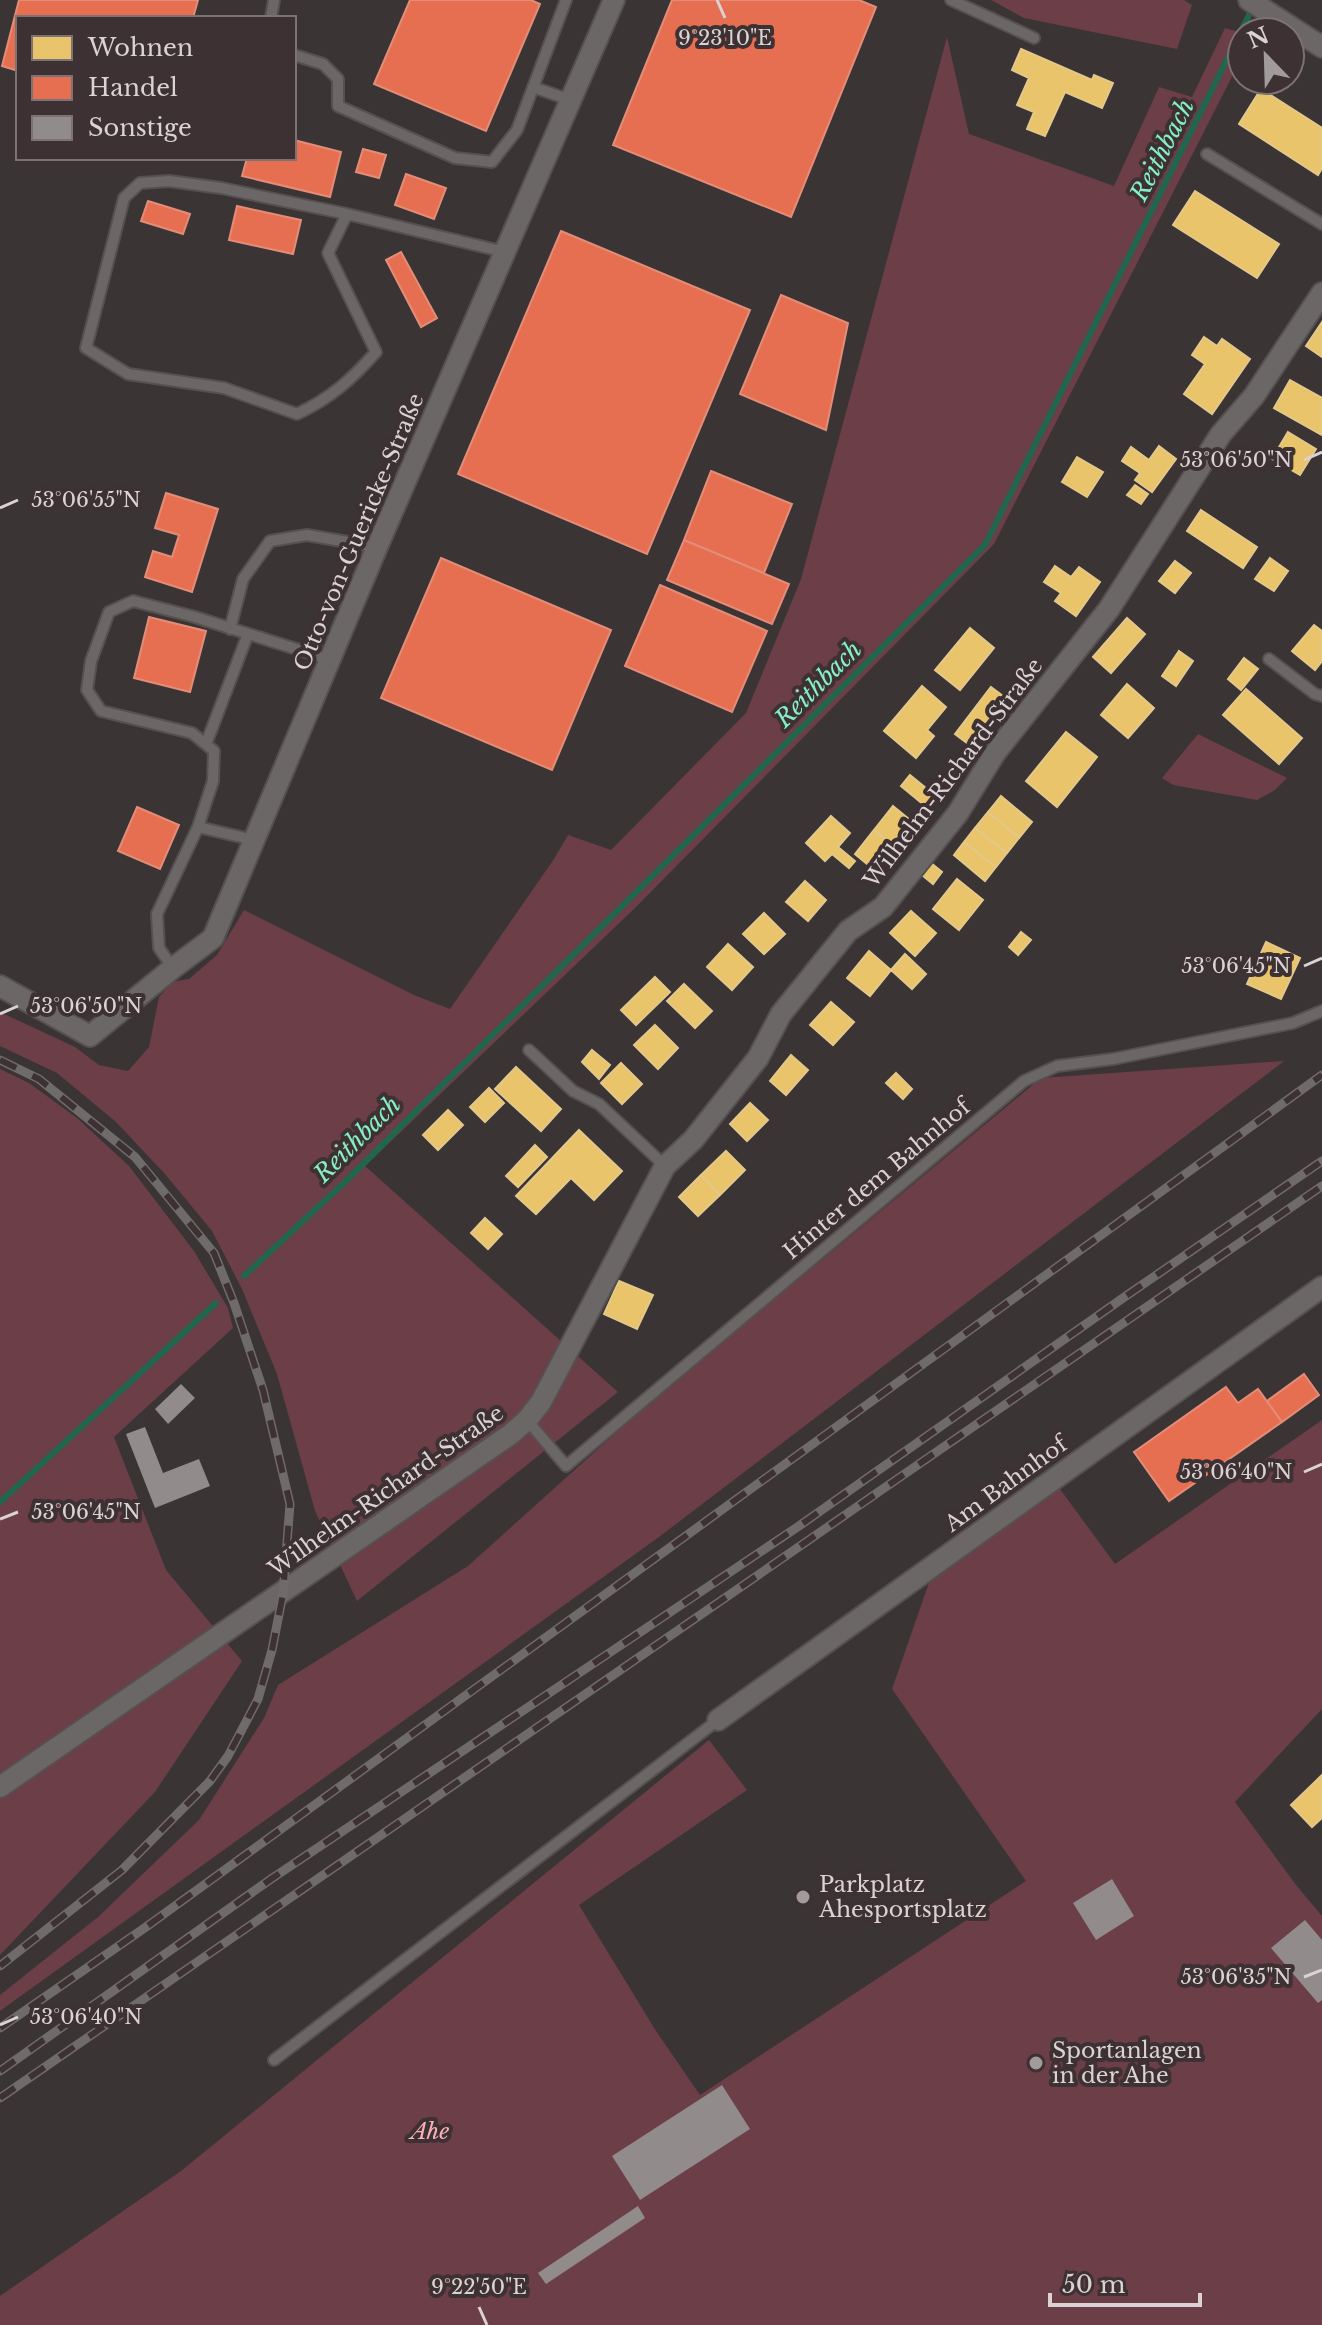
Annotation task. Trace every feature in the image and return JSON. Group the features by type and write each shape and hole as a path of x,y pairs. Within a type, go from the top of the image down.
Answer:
{"street":[{"name":"Otto-von-Guericke-Straße","path":"0,986 90,1036 213,938 377,547 614,0"},
{"path":"1267,7 1322,47"},
{"name":"Wilhelm-Richard-Straße","path":"0,1787 321,1567 527,1420 541,1402 665,1166 693,1140 758,1058 781,1014 848,931 883,907 958,813 995,753 1109,609 1221,434 1254,396 1322,293"},
{"name":"Am Bahnhof","path":"718,1720 1322,1287"}],"lane":[{"path":"296,56 323,64 338,79 338,106 455,158 492,162 517,130 566,0"},
{"path":"951,0 1034,38"},
{"path":"533,87 570,100"},
{"path":"1207,154 1322,224"},
{"path":"347,214 328,253 376,352 351,380 317,405 297,414 224,388 128,374 86,348 124,198 140,183 169,181 221,188 347,214 505,252"},
{"path":"230,629 243,579 270,541 307,535 377,547"},
{"path":"173,968 159,948 157,914 198,827 213,781 214,751 192,733 101,711 87,690 91,661 109,612 133,601 331,660"},
{"path":"206,744 248,634"},
{"path":"1269,659 1322,696"},
{"path":"198,827 254,840"},
{"name":"Hinter dem Bahnhof","path":"527,1420 566,1466 1024,1081 1057,1066 1113,1059 1293,1023 1322,1011"},
{"path":"529,1050 573,1091 599,1104 665,1166"},
{"path":"274,2060 718,1720"}],"green space":[{"path":"991,0 1184,0 1192,5 1177,49 1024,18"},
{"path":"1226,28 1226,88 994,544 635,908 365,1166 618,1392 357,1601 315,1511 277,1374 242,1289 212,1231 165,1174 116,1122 57,1073 0,1046 0,1012 75,1047 99,1065 128,1071 149,1047 159,997 172,982 189,979 217,955 244,910 414,995 450,1009 568,835 611,850 746,713 801,579 947,37 969,134 1114,186 1159,87 1192,97"},
{"path":"1198,734 1287,778 1275,790 1257,800 1173,785 1162,778"},
{"path":"1284,1061 659,1537 0,2011 0,1995 98,1917 199,1820 264,1718 278,1685 468,1566 640,1411 1041,1078"},
{"path":"0,1069 29,1083 77,1118 129,1166 194,1251 228,1308 233,1328 114,1437 166,1570 242,1661 155,1792 0,1955"},
{"name":"Ahe","path":"1322,1420 1322,1709 1235,1802 1322,1916 1322,2325 0,2325 0,2296 181,2171 709,1740 747,1790 579,1905 656,2031 700,2095 1026,1881 892,1689 932,1574 1057,1485 1115,1564"}],"building: Wohnen":[{"path":"1021,49 1092,80 1094,75 1113,83 1102,108 1065,92 1045,136 1027,129 1034,112 1017,105 1029,78 1012,70"},
{"path":"1257,96 1272,96 1322,128 1322,168 1318,175 1239,124"},
{"path":"1195,191 1279,244 1257,278 1173,225"},
{"path":"1322,322 1322,357 1306,346"},
{"path":"1204,337 1217,346 1222,339 1250,359 1212,414 1184,394 1205,364 1192,355"},
{"path":"1290,380 1322,398 1322,435 1274,408"},
{"path":"1288,432 1316,449 1300,475 1272,459"},
{"path":"1159,446 1176,459 1152,492 1135,480 1140,473 1122,461 1131,447 1149,460"},
{"path":"1077,457 1103,472 1087,497 1062,482"},
{"path":"1135,485 1148,494 1141,504 1127,495"},
{"path":"1201,510 1257,547 1243,568 1187,531"},
{"path":"1270,558 1288,571 1274,591 1255,579"},
{"path":"1175,561 1191,573 1175,593 1159,581"},
{"path":"1055,566 1071,577 1079,567 1100,582 1076,616 1055,601 1061,593 1044,582"},
{"path":"1127,618 1145,634 1111,673 1093,657"},
{"path":"1314,625 1322,631 1322,661 1315,670 1292,651"},
{"path":"970,628 994,648 960,690 935,670"},
{"path":"1179,651 1193,661 1176,686 1162,676"},
{"path":"1244,658 1258,669 1241,690 1228,679"},
{"path":"1127,684 1154,708 1128,738 1101,715"},
{"path":"922,686 946,707 927,730 934,736 916,758 884,731"},
{"path":"991,687 1007,699 971,746 955,734"},
{"path":"1246,689 1302,738 1279,764 1223,715"},
{"path":"1066,732 1097,757 1057,807 1026,781"},
{"path":"910,775 938,798 929,809 901,786"},
{"path":"1001,796 1032,822 1019,838 988,812"},
{"path":"893,806 910,820 891,844 874,830"},
{"path":"988,812 1019,838 1007,853 975,828"},
{"path":"831,816 850,833 838,847 855,861 849,868 832,854 825,861 806,843"},
{"path":"975,828 1007,853 996,867 964,842"},
{"path":"874,830 891,844 872,868 855,854"},
{"path":"964,842 996,867 985,881 954,855"},
{"path":"931,863 942,872 933,884 922,875"},
{"path":"957,879 983,900 959,930 933,909"},
{"path":"805,881 826,900 808,921 786,902"},
{"path":"911,911 936,933 915,956 890,933"},
{"path":"764,913 785,934 764,954 743,934"},
{"path":"1021,932 1031,940 1018,955 1009,947"},
{"path":"1266,942 1300,958 1281,999 1247,984"},
{"path":"728,944 753,967 732,990 707,967"},
{"path":"869,951 891,970 870,996 847,978"},
{"path":"905,954 926,974 912,989 891,970"},
{"path":"655,977 670,992 636,1025 621,1010"},
{"path":"684,984 712,1011 695,1028 667,1001"},
{"path":"831,1002 854,1022 833,1045 810,1025"},
{"path":"655,1025 678,1048 658,1069 634,1045"},
{"path":"592,1050 610,1065 599,1079 582,1062"},
{"path":"791,1055 808,1070 786,1095 770,1081"},
{"path":"621,1063 642,1084 622,1104 601,1083"},
{"path":"516,1067 561,1109 541,1131 495,1089"},
{"path":"896,1073 912,1089 903,1099 886,1083"},
{"path":"489,1088 504,1103 485,1122 470,1107"},
{"path":"750,1103 768,1120 747,1141 730,1124"},
{"path":"448,1110 463,1125 438,1150 423,1135"},
{"path":"579,1130 622,1171 594,1200 571,1178 536,1214 516,1196"},
{"path":"535,1145 547,1157 518,1187 506,1176"},
{"path":"726,1151 745,1170 720,1195 701,1175"},
{"path":"701,1175 720,1195 698,1216 679,1197"},
{"path":"485,1218 502,1234 488,1249 471,1233"},
{"path":"619,1281 653,1295 637,1329 604,1314"},
{"path":"1322,1775 1322,1818 1312,1827 1291,1805"}],"building: Handel":[{"path":"19,0 198,0 194,16 16,16 16,70 2,66"},
{"path":"410,0 531,0 540,4 486,131 374,84"},
{"path":"672,0 859,0 876,7 791,217 613,145"},
{"path":"296,141 341,152 330,197 242,176 246,160 296,160"},
{"path":"363,149 386,155 379,178 356,172"},
{"path":"406,174 446,188 434,219 395,205"},
{"path":"148,201 190,214 183,234 141,221"},
{"path":"237,206 301,220 293,254 229,240"},
{"path":"561,231 750,310 647,554 458,474"},
{"path":"401,252 437,318 421,327 386,260"},
{"path":"781,295 848,323 826,430 740,394"},
{"path":"711,471 792,504 764,573 684,540"},
{"path":"166,493 218,509 192,592 145,577 153,551 172,557 179,535 155,528"},
{"path":"684,540 789,584 772,624 667,580"},
{"path":"441,558 611,630 552,770 381,698"},
{"path":"660,585 767,631 732,712 625,666"},
{"path":"149,617 206,631 190,692 134,678"},
{"path":"137,807 179,825 160,869 118,851"},
{"path":"1304,1374 1319,1395 1282,1422 1267,1401"},
{"path":"1226,1387 1238,1403 1258,1389 1282,1422 1169,1501 1134,1452"}],"building: Sonstige":[{"path":"181,1384 195,1398 168,1424 155,1409"},
{"path":"145,1427 163,1473 199,1459 210,1486 155,1508 126,1434"},
{"path":"1112,1879 1134,1916 1096,1940 1073,1903"},
{"path":"1305,1920 1322,1940 1322,2000 1318,2003 1271,1948"},
{"path":"722,2085 750,2129 640,2200 612,2156"},
{"path":"638,2206 645,2218 546,2284 538,2273"}],"waterway":[{"name":"Reithbach","path":"244,1276 347,1180 985,545 1253,7"},
{"name":"Reithbach","path":"0,1502 216,1303"}],"railway":[{"path":"0,1060 39,1079 135,1157 214,1253 263,1390 290,1504 283,1594 272,1650 258,1699 228,1756 210,1781 122,1870 0,1966"},
{"path":"0,2028 146,1927 1322,1075"},
{"path":"0,2071 271,1879 799,1526 1322,1161"},
{"path":"0,2098 1322,1186"}],"place":[{"name":"Parkplatz Ahesportsplatz","path":"803,1897"},
{"name":"Sportanlagen in der Ahe","path":"1036,2063"}]}
